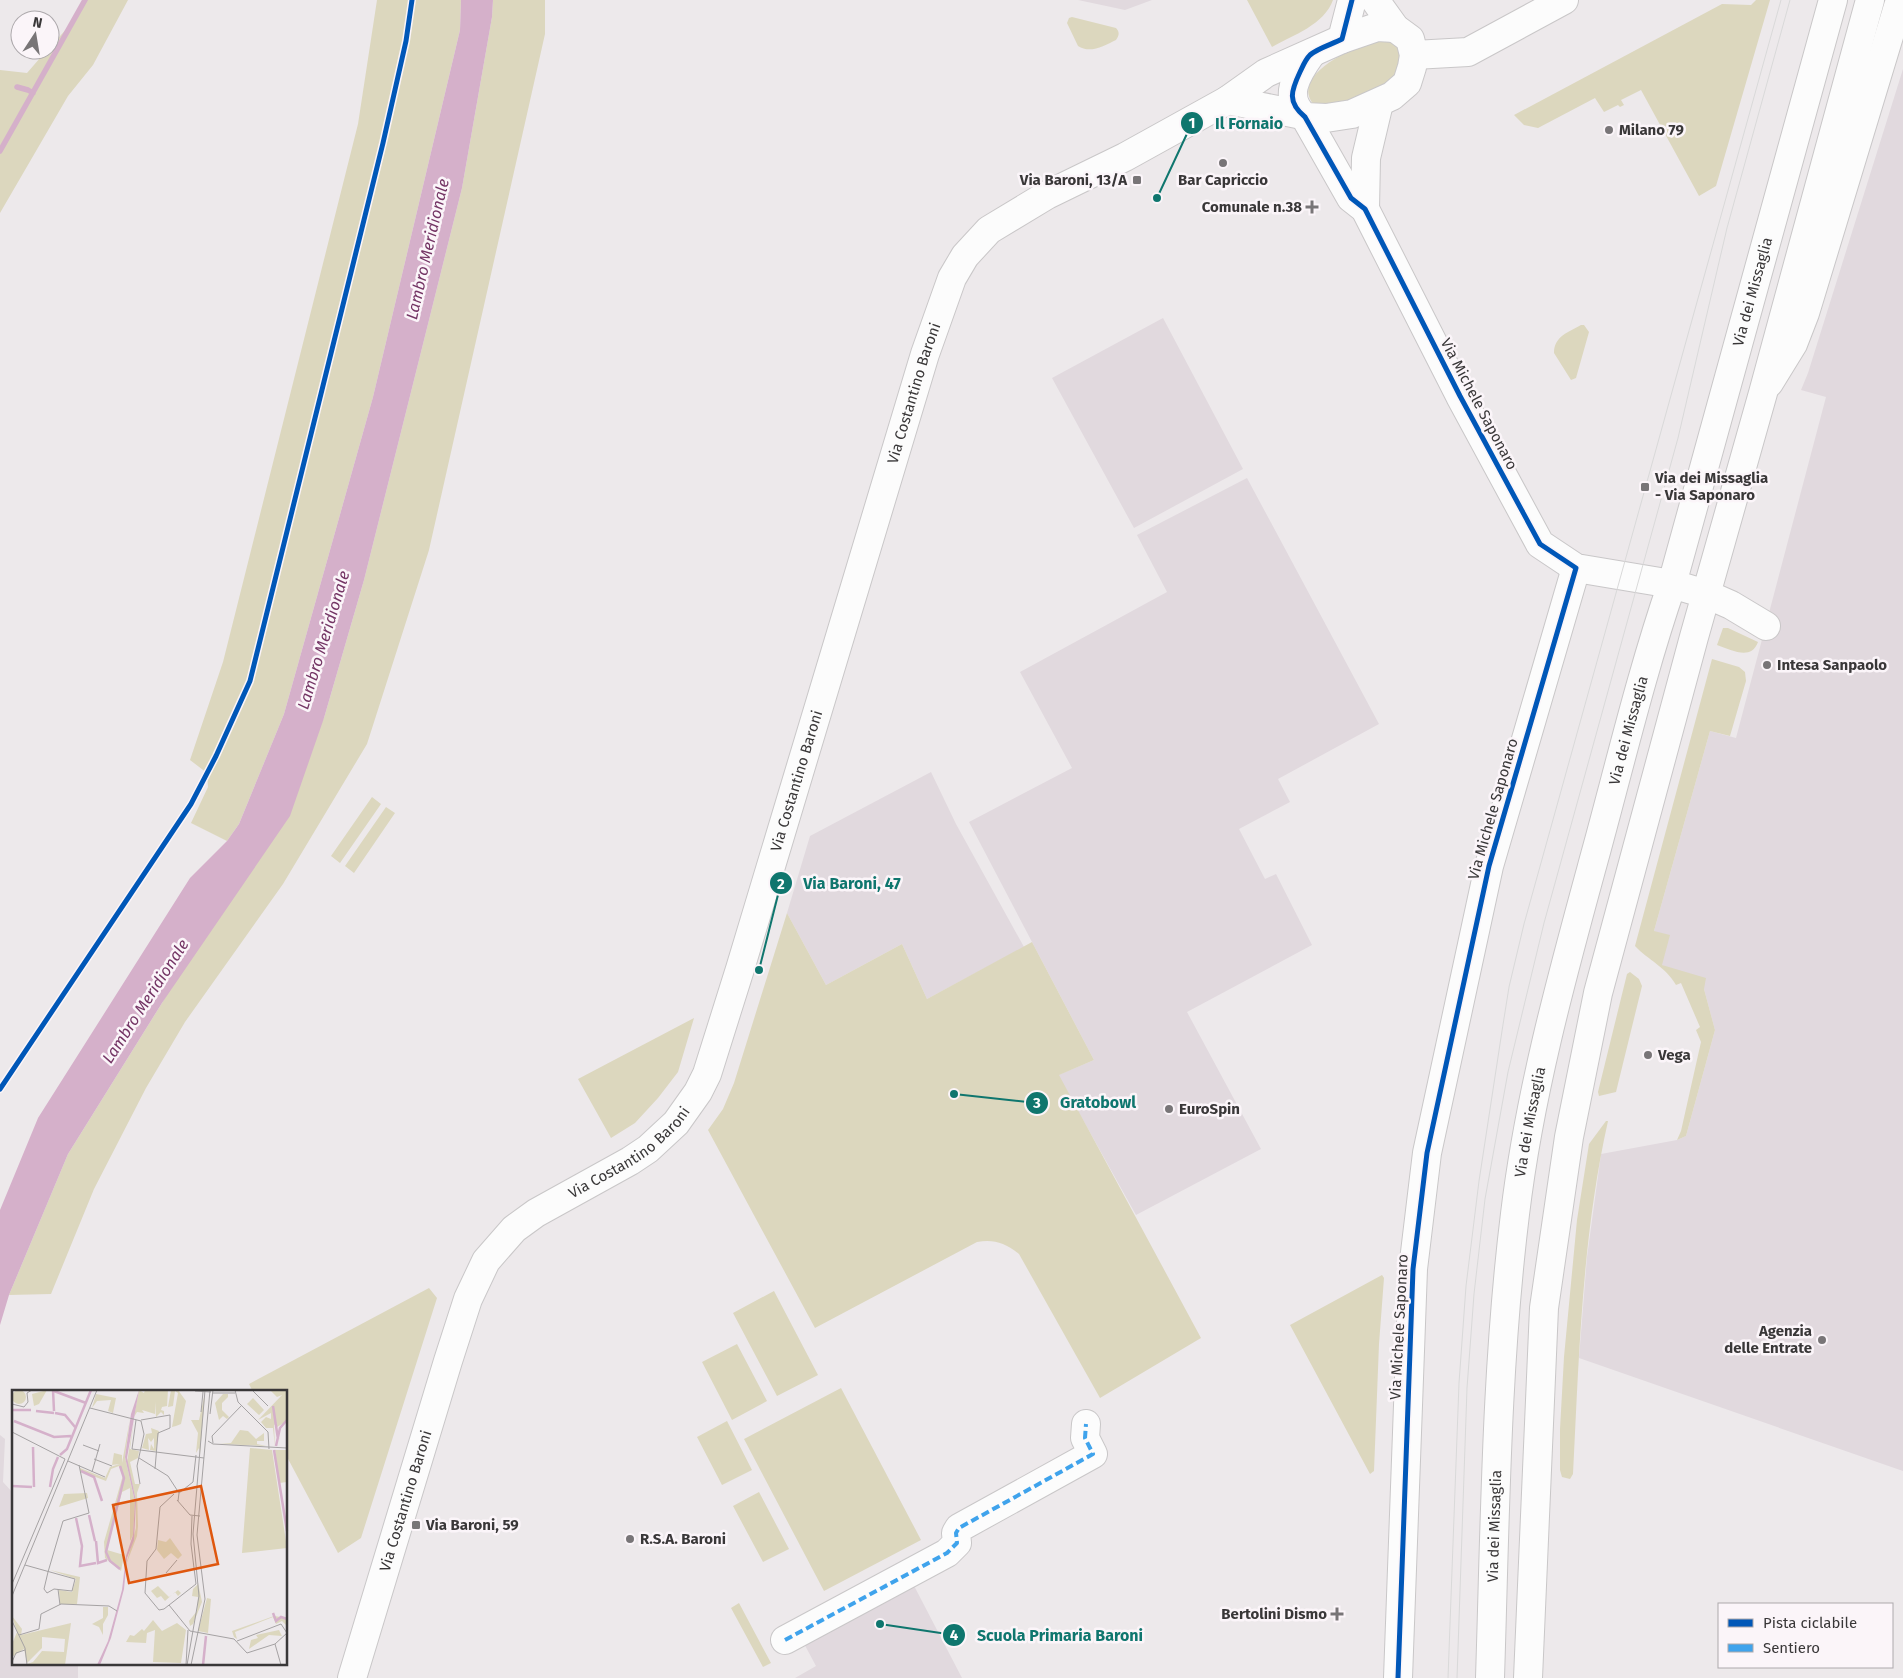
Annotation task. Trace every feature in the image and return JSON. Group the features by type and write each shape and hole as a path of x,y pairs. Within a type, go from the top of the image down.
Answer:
{"street":[{"path":"1342,39 1352,0"},
{"path":"1228,100 1303,116 1326,118 1352,114 1392,96 1407,83 1414,55 1410,39 1395,28 1375,0"},
{"path":"1414,55 1468,52 1564,0"},
{"name":"Via dei Missaglia","path":"1490,1678 1502,1346 1515,1214 1530,1112 1570,948 1654,636 1672,584 1833,0"},
{"path":"1528,1678 1544,1308 1569,1138 1598,993 1870,0"},
{"path":"1763,393 1792,344 1805,313 1900,0"},
{"name":"Via Costantino Baroni","path":"352,1678 448,1361 468,1299 486,1261 514,1229 536,1212 630,1161 648,1149 676,1123 698,1092 707,1074 738,977 925,354 952,278 966,256 989,230 1047,195 1125,156 1228,100 1266,73 1342,39 1377,27 1395,28"},
{"path":"1303,116 1296,109 1292,94 1298,75 1311,54"},
{"name":"Via Michele Saponaro","path":"1365,209 1366,158 1379,103"},
{"name":"Via Michele Saponaro","path":"1303,116 1350,198 1365,209 1460,396 1540,544 1576,568 1672,584"},
{"name":"Via Michele Saponaro","path":"1398,1678 1413,1269 1427,1153 1489,866 1576,568"},
{"path":"1672,584 1706,594 1731,605 1766,626"},
{"path":"785,1640 947,1553 958,1543 956,1533 959,1528 1093,1454 1085,1438 1086,1424"}],"shaded area":[{"path":"85,0 128,0 93,65 68,96 0,213 0,70 27,73 38,60 60,60 60,36 71,24"},
{"path":"377,0 461,0 460,30 373,397 284,714 239,824 227,841 191,823 208,787 207,773 190,760 223,662 358,124"},
{"path":"493,0 545,0 545,34 429,550 367,744 283,884 185,1022 146,1088 94,1189 51,1294 9,1295 68,1154 162,1003 324,718 364,580 462,188 492,17"},
{"path":"1078,0 1152,0 1125,10"},
{"path":"1247,0 1333,0 1329,9 1315,23 1272,47"},
{"path":"1756,0 1770,0 1716,186 1699,196 1641,90 1621,100 1624,105 1620,107 1618,105 1604,112 1595,98 1538,128 1524,125 1514,115 1722,4 1751,5"},
{"path":"1072,17 1116,28 1119,32 1118,37 1107,45 1097,48 1087,49 1078,46 1067,23 1069,18"},
{"path":"1373,40 1400,41 1408,64 1368,99 1316,107 1309,96 1309,85 1315,75 1337,57"},
{"path":"1903,69 1903,1471 1579,1358 1587,1257 1601,1154 1677,1140 1686,1136 1715,1030 1704,989 1662,965 1654,931 1710,731 1736,738 1826,397 1801,390 1808,373"},
{"path":"1163,318 1243,469 1134,528 1052,378"},
{"path":"1584,325 1589,332 1576,378 1571,380 1554,353 1555,347 1563,335"},
{"path":"1247,478 1379,724 1278,779 1290,802 1239,829 1265,879 1276,874 1312,945 1187,1012 1261,1149 1136,1215 1058,1075 1094,1060 969,822 1072,768 1020,672 1167,592 1137,535"},
{"path":"1723,628 1728,628 1758,642 1755,648 1746,653 1717,645"},
{"path":"1712,659 1739,667 1745,672 1746,681 1730,736 1710,731 1654,931 1670,935 1662,965 1706,978 1704,989 1715,1030 1686,1136 1677,1140 1681,1131 1701,1042 1696,1030 1700,1027 1681,983 1676,985 1662,968 1635,946"},
{"path":"931,772 956,824 1024,947 927,999 902,944 826,985 787,913 810,836"},
{"path":"372,797 381,804 340,863 331,856"},
{"path":"386,807 395,813 354,873 345,866"},
{"path":"787,913 826,985 902,944 927,999 1032,942 1094,1060 1059,1075 1201,1338 1100,1398 1019,1254 1009,1247 989,1241 977,1242 815,1328 708,1130 723,1109 734,1083"},
{"path":"1630,972 1639,979 1642,986 1616,1092 1599,1096 1598,1092 1627,974"},
{"path":"694,1018 678,1072 635,1123 611,1138 578,1079"},
{"path":"1606,1121 1608,1121 1592,1208 1587,1253 1573,1474 1570,1479 1562,1477 1560,1470 1560,1429 1564,1357 1577,1220 1589,1144"},
{"path":"1382,1275 1384,1278 1379,1344 1374,1471 1370,1474 1290,1325"},
{"path":"429,1288 437,1298 361,1538 338,1553 288,1459 288,1390 252,1390 249,1384"},
{"path":"774,1291 818,1375 777,1396 733,1313"},
{"path":"737,1344 767,1401 732,1420 702,1362"},
{"path":"841,1388 921,1540 824,1591 744,1439"},
{"path":"727,1421 752,1470 722,1485 697,1437"},
{"path":"0,1435 5,1439 3,1482 12,1492 12,1666 78,1666 78,1678 0,1678"},
{"path":"759,1492 789,1549 763,1562 733,1506"},
{"path":"910,1578 962,1678 795,1678 816,1666 801,1638"},
{"path":"739,1603 771,1663 763,1667 731,1608"}],"water":[{"name":"Lambro Meridionale","path":"461,0 493,0 492,17 462,188 364,580 324,718 290,816 162,1003 68,1154 9,1295 0,1325 0,1210 38,1118 190,878 227,841 239,824 284,714 373,397 460,30"}],"waterway":[{"path":"0,151 85,0"},
{"path":"17,87 33,93"}],"tram line":[{"path":"1448,1678 1459,1383 1466,1286 1479,1181 1509,987 1524,924 1781,0"},
{"path":"1457,1678 1467,1388 1474,1294 1485,1199 1508,1072 1544,923 1678,438 1727,228 1790,0"}],"marked path":[{"path":"785,1640 947,1553 957,1543 956,1533 959,1528 1093,1454 1085,1438 1086,1424"}],"cycle path":[{"path":"0,1089 191,804 216,756 250,681 383,143 406,41 412,0"},
{"path":"1352,0 1342,39 1317,50 1308,57 1294,85 1293,101 1299,112 1305,117 1351,198 1365,209 1460,396 1540,544 1576,568 1489,866 1427,1153 1413,1269 1398,1678"}],"place":[{"name":"Milano 79","path":"1609,130"},
{"name":"Bar Capriccio","path":"1223,163"},
{"name":"Via Baroni, 13/A","path":"1137,180"},
{"name":"Il Fornaio","path":"1157,198"},
{"name":"Comunale n.38","path":"1312,207"},
{"name":"Via dei Missaglia - Via Saponaro","path":"1645,487"},
{"name":"Intesa Sanpaolo","path":"1767,665"},
{"name":"Via Baroni, 47","path":"759,970"},
{"name":"Vega","path":"1648,1055"},
{"name":"Gratobowl","path":"954,1094"},
{"name":"EuroSpin","path":"1169,1109"},
{"name":"Agenzia delle Entrate","path":"1822,1340"},
{"name":"Via Baroni, 59","path":"416,1525"},
{"name":"R.S.A. Baroni","path":"630,1539"},
{"name":"Bertolini Dismo","path":"1337,1614"},
{"name":"Scuola Primaria Baroni","path":"880,1624"}]}
